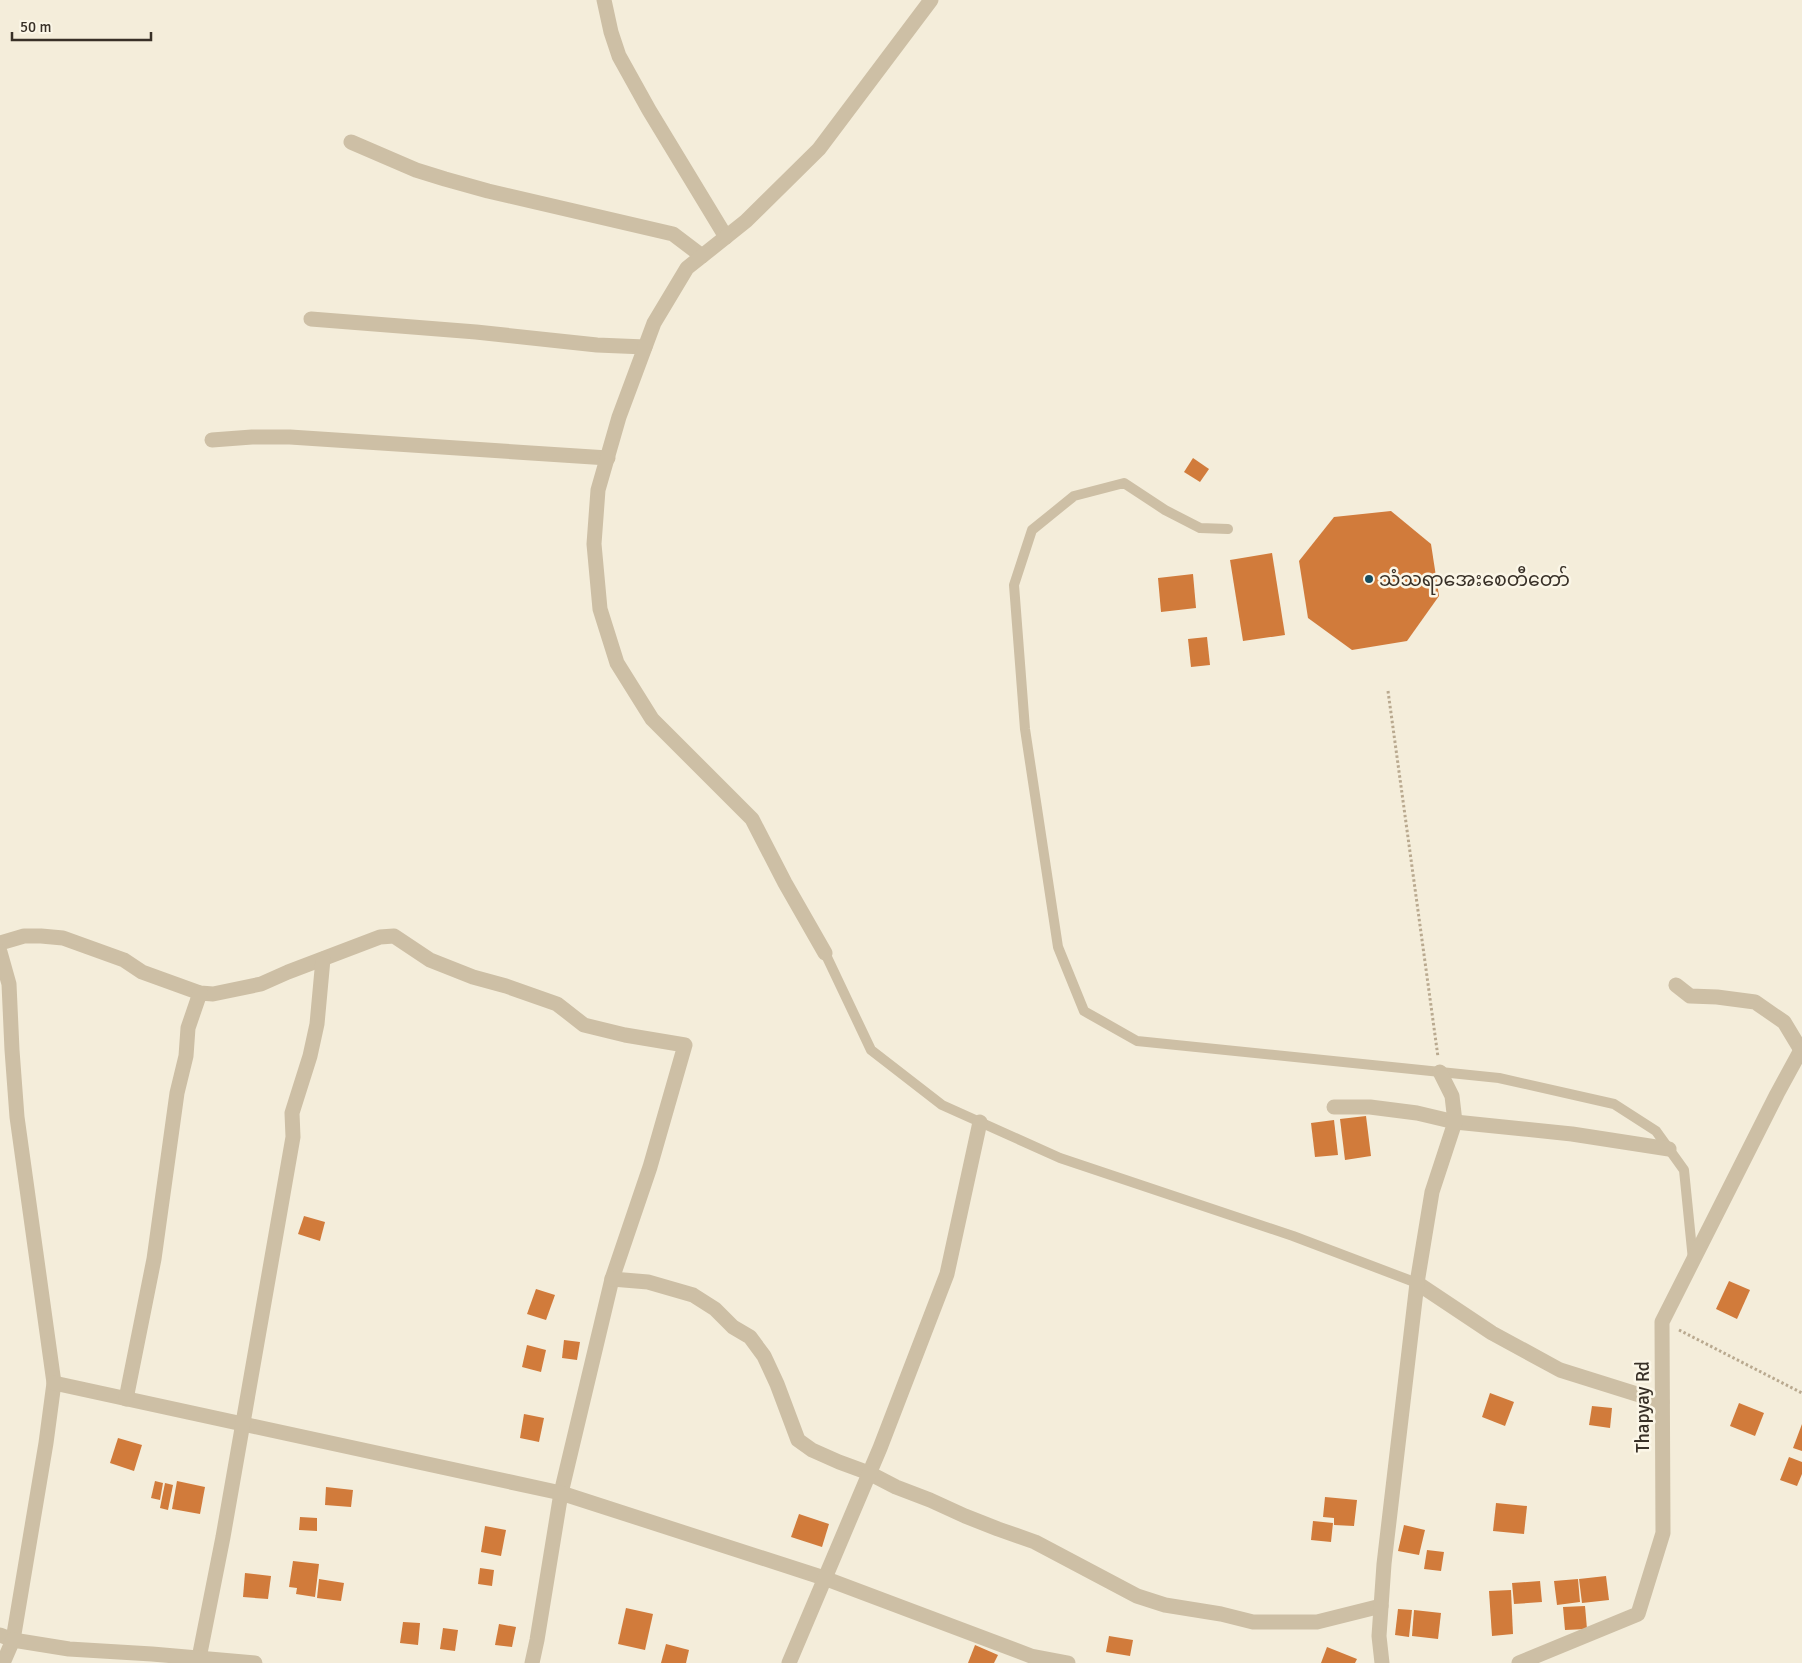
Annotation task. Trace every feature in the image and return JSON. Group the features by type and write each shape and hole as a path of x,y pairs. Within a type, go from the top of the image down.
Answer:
{"street":[{"path":"604,0 619,56 649,110 726,237"},
{"path":"825,953 785,883 752,819 652,719 617,663 600,609 594,544 598,490 619,417 654,323 687,268 746,221 819,149 929,1"},
{"path":"351,142 416,170 445,179 488,191 673,234 702,256"},
{"path":"311,319 476,332 597,345 645,347"},
{"path":"212,440 290,437 608,458"},
{"path":"0,943 24,936 63,938 124,960 142,972 200,992 213,994 261,984 380,938 394,936 430,960 473,977 506,986 557,1004 584,1025 625,1035 685,1045 650,1167 612,1279 562,1493 532,1663"},
{"path":"0,952 9,984 17,1117 54,1383 45,1453 3,1663"},
{"path":"199,1658 223,1537 293,1137 292,1113 310,1056 317,1024 323,959"},
{"path":"1676,985 1690,996 1756,1002 1784,1022 1801,1049"},
{"path":"126,1398 154,1259 177,1093 186,1056 188,1028 200,992"},
{"name":"Thapyay Rd","path":"1519,1663 1638,1614 1663,1533 1662,1322 1776,1094 1801,1049"},
{"path":"1382,1663 1379,1636 1384,1564 1417,1283 1432,1192 1454,1122 1452,1096 1440,1072"},
{"path":"1334,1107 1370,1107 1417,1113 1454,1122 1572,1134 1670,1149"},
{"path":"789,1663 869,1473 947,1274 980,1122"},
{"path":"612,1279 648,1282 693,1296 715,1309 733,1326 750,1337 764,1356 777,1384 798,1440 819,1453 973,1519 1035,1542 1137,1596 1165,1605 1221,1614 1252,1622 1317,1622 1381,1606"},
{"path":"1417,1283 1492,1333 1560,1370 1662,1402"},
{"path":"54,1383 562,1493 824,1578 1031,1656 1068,1663"},
{"path":"7,1638 69,1649 255,1663"}],"lane":[{"path":"1228,529 1200,528 1165,510 1124,483 1074,496 1032,530 1014,585 1025,729 1058,947 1084,1011 1137,1041 1499,1078 1614,1104 1656,1131 1684,1170 1693,1262"},
{"path":"825,953 871,1050 942,1105 1060,1158 1293,1236 1417,1283"}],"path":[{"path":"1388,691 1440,1072"},
{"path":"1662,1322 1802,1393"}],"building":[{"path":"1193,458 1209,469 1200,482 1184,472"},
{"name":"သံသရာအေးစေတီတော်","path":"1391,511 1431,544 1439,596 1407,641 1352,650 1308,618 1299,561 1334,517"},
{"path":"1272,553 1285,635 1243,641 1230,560"},
{"path":"1193,574 1196,608 1161,612 1158,578"},
{"path":"1207,637 1210,665 1191,667 1188,639"},
{"path":"1366,1116 1371,1156 1345,1160 1340,1119"},
{"path":"1334,1120 1338,1155 1315,1157 1311,1123"},
{"path":"304,1216 325,1222 320,1241 298,1234"},
{"path":"1729,1281 1750,1290 1737,1319 1716,1309"},
{"path":"536,1289 555,1295 546,1320 527,1314"},
{"path":"564,1340 580,1342 577,1360 562,1358"},
{"path":"527,1345 546,1350 541,1372 522,1367"},
{"path":"1490,1393 1514,1402 1505,1426 1482,1417"},
{"path":"1739,1403 1764,1413 1755,1436 1730,1426"},
{"path":"1592,1406 1612,1408 1610,1428 1589,1425"},
{"path":"524,1414 544,1418 539,1442 520,1438"},
{"path":"1802,1424 1802,1451 1793,1448"},
{"path":"118,1438 142,1445 134,1471 110,1463"},
{"path":"1789,1457 1802,1462 1802,1474 1797,1486 1780,1480"},
{"path":"155,1481 163,1483 160,1500 151,1498"},
{"path":"177,1481 205,1487 200,1514 172,1509"},
{"path":"165,1483 173,1485 168,1510 160,1508"},
{"path":"326,1487 353,1490 351,1507 325,1505"},
{"path":"1325,1497 1357,1500 1354,1526 1334,1525 1334,1518 1323,1517"},
{"path":"1496,1503 1527,1506 1524,1534 1493,1531"},
{"path":"799,1514 829,1524 822,1547 791,1537"},
{"path":"300,1517 317,1518 317,1531 299,1530"},
{"path":"1313,1521 1333,1523 1331,1542 1311,1540"},
{"path":"1404,1525 1425,1530 1419,1555 1398,1551"},
{"path":"485,1526 506,1530 501,1556 481,1552"},
{"path":"1427,1550 1444,1552 1441,1571 1424,1569"},
{"path":"293,1561 319,1564 315,1597 296,1594 297,1588 289,1587"},
{"path":"480,1568 494,1570 492,1586 478,1584"},
{"path":"245,1573 271,1576 268,1599 243,1597"},
{"path":"1606,1576 1609,1600 1582,1603 1579,1579"},
{"path":"319,1579 344,1583 341,1601 317,1598"},
{"path":"1578,1579 1580,1602 1557,1605 1554,1581"},
{"path":"1540,1581 1542,1602 1514,1604 1512,1583"},
{"path":"1511,1590 1513,1634 1492,1636 1489,1591"},
{"path":"1585,1606 1587,1629 1565,1630 1563,1607"},
{"path":"626,1608 653,1614 645,1650 618,1644"},
{"path":"1398,1609 1412,1610 1409,1637 1395,1635"},
{"path":"1414,1610 1441,1613 1438,1639 1412,1636"},
{"path":"403,1622 420,1623 418,1645 400,1643"},
{"path":"499,1624 516,1627 512,1647 495,1645"},
{"path":"443,1628 458,1630 455,1651 440,1649"},
{"path":"1109,1636 1133,1640 1130,1656 1106,1652"},
{"path":"666,1644 689,1650 686,1663 661,1663"},
{"path":"975,1645 998,1655 994,1663 968,1663"},
{"path":"1327,1647 1357,1659 1355,1663 1321,1663"}],"place":[{"name":"သံသရာအေးစေတီတော်","path":"1369,579"}]}
